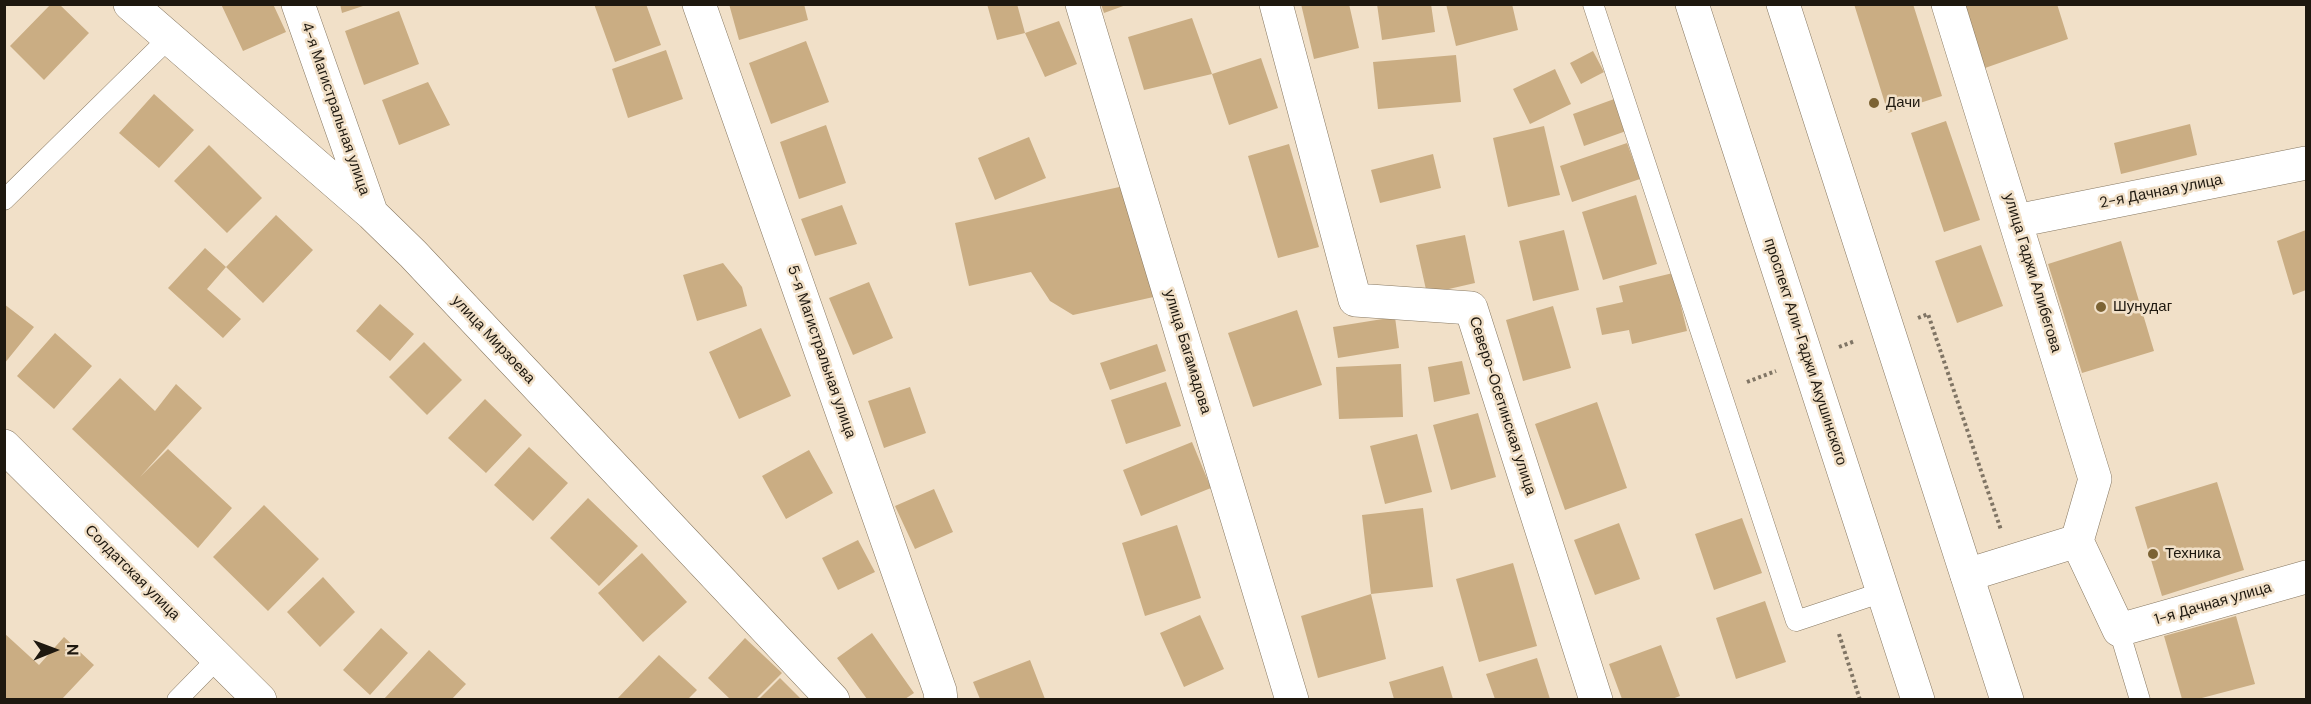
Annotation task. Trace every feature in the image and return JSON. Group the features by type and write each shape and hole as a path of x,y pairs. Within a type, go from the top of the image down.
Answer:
{"street":[{"name":"улица Мирзоева","path":"130,4 372,214 833,699"},
{"name":"4-я Магистральная улица","path":"298,4 372,214"},
{"name":"5-я Магистральная улица","path":"699,4 936,679 941,699"},
{"name":"улица Багамадова","path":"1082,4 1292,699"},
{"name":"Северо-Осетинская улица","path":"1276,4 1355,300 1471,309 1596,699"},
{"name":"проспект Али-Гаджи Акушинского","path":"1692,4 1918,699"},
{"path":"1783,4 2007,699"},
{"name":"улица Гаджи Алибегова","path":"1948,4 2095,479 2077,541"},
{"name":"2-я Дачная улица","path":"2016,221 2307,163"},
{"name":"Солдатская улица","path":"4,446 260,699"},
{"path":"1967,575 2077,541 2119,630"},
{"name":"1-я Дачная улица","path":"2119,630 2307,577"}],"lane":[{"path":"1593,4 1797,621 1883,592"},
{"path":"4,200 169,38"},
{"path":"2119,630 2140,699"},
{"path":"177,699 218,658"}],"path":[{"path":"1928,314 1985,488 2013,561"},
{"path":"1831,609 1860,699"}],"building":[{"path":"221,4 273,4 286,32 243,51"},
{"path":"340,4 366,4 366,5 342,13"},
{"path":"594,4 646,4 661,45 615,62"},
{"path":"729,4 804,4 808,20 739,40"},
{"path":"987,4 1017,4 1025,33 997,40"},
{"path":"1101,4 1126,4 1126,5 1104,13"},
{"path":"1301,4 1349,4 1359,48 1314,59"},
{"path":"1377,4 1431,4 1435,32 1382,40"},
{"path":"1446,4 1512,4 1518,30 1456,46"},
{"path":"1854,4 1913,4 1942,96 1888,113"},
{"path":"1962,4 2057,4 2068,39 1985,68"},
{"path":"50,5 60,5 89,33 44,80 10,46"},
{"path":"399,11 419,64 364,85 345,31"},
{"path":"1192,18 1212,74 1144,90 1128,37"},
{"path":"1059,21 1077,64 1045,77 1025,33"},
{"path":"806,41 829,102 771,124 749,63"},
{"path":"666,50 683,99 628,118 612,69"},
{"path":"1593,51 1604,72 1581,84 1570,63"},
{"path":"1456,55 1461,102 1378,109 1373,62"},
{"path":"1261,58 1278,108 1229,125 1212,74"},
{"path":"1555,69 1571,104 1530,124 1513,89"},
{"path":"428,82 450,125 399,145 382,100"},
{"path":"154,94 194,130 159,168 119,133"},
{"path":"1617,98 1629,130 1584,146 1573,114"},
{"path":"1946,121 1980,220 1944,232 1911,133"},
{"path":"2190,124 2197,155 2121,174 2114,143"},
{"path":"826,125 846,183 799,199 780,142"},
{"path":"1544,126 1560,195 1508,207 1493,138"},
{"path":"1029,137 1046,178 995,200 978,158"},
{"path":"1627,143 1640,179 1572,202 1560,166"},
{"path":"1289,144 1319,247 1278,258 1248,156"},
{"path":"209,145 262,198 227,233 174,181"},
{"path":"1433,154 1441,188 1380,203 1371,170"},
{"path":"1133,184 1158,296 1073,315 1050,301 1031,272 969,286 955,223"},
{"path":"1636,195 1657,264 1603,280 1582,212"},
{"path":"842,205 857,244 815,256 801,219"},
{"path":"276,215 313,250 263,303 226,267"},
{"path":"1564,230 1579,290 1533,301 1519,241"},
{"path":"2306,230 2306,290 2293,295 2277,241"},
{"path":"1465,235 1475,283 1427,294 1416,245"},
{"name":"Шунудаг","path":"2121,241 2154,351 2082,373 2048,264"},
{"path":"1981,245 2003,306 1957,323 1935,261"},
{"path":"205,248 226,267 207,289 241,319 223,338 168,288"},
{"path":"723,263 742,287 747,306 697,321 683,275"},
{"path":"1673,273 1687,331 1632,344 1629,330 1602,335 1596,308 1623,302 1619,286"},
{"path":"869,282 893,338 853,355 829,298"},
{"path":"4,304 34,327 4,364"},
{"path":"380,304 414,334 390,361 356,331"},
{"path":"1553,306 1571,368 1523,381 1506,320"},
{"path":"1297,310 1322,385 1253,407 1228,333"},
{"path":"1395,317 1399,348 1338,358 1333,327"},
{"path":"761,328 791,396 739,419 709,352"},
{"path":"55,333 92,366 54,409 17,376"},
{"path":"424,342 462,380 427,415 389,377"},
{"path":"1157,344 1166,371 1110,390 1100,363"},
{"path":"1462,361 1470,394 1434,402 1428,367"},
{"path":"1401,364 1403,417 1339,419 1336,367"},
{"path":"120,378 155,411 176,384 202,408 140,477 168,449 232,508 198,548 72,429"},
{"path":"1166,382 1181,426 1126,444 1111,400"},
{"path":"910,387 926,433 884,448 868,401"},
{"path":"485,399 522,435 486,473 448,438"},
{"path":"1597,402 1627,488 1565,510 1535,424"},
{"path":"1478,413 1496,477 1451,490 1433,425"},
{"path":"1417,434 1432,492 1385,504 1370,446"},
{"path":"1192,442 1211,488 1141,516 1123,470"},
{"path":"529,447 568,483 533,521 494,485"},
{"path":"809,450 833,493 786,519 762,476"},
{"path":"2217,482 2244,570 2162,596 2135,507"},
{"path":"934,489 953,532 915,549 895,506"},
{"path":"588,498 638,546 599,586 550,538"},
{"path":"264,505 319,559 268,611 213,557"},
{"path":"1423,508 1433,587 1371,594 1362,515"},
{"path":"1742,518 1762,573 1714,590 1695,534"},
{"path":"1619,523 1640,579 1595,595 1574,540"},
{"path":"1177,525 1201,598 1145,616 1122,543"},
{"path":"858,540 875,572 838,590 822,558"},
{"path":"642,553 687,602 643,642 598,593"},
{"path":"1513,563 1537,646 1479,662 1456,579"},
{"path":"323,577 355,612 320,647 287,612"},
{"path":"1371,594 1386,659 1318,678 1301,616"},
{"path":"1765,601 1786,662 1736,679 1716,618"},
{"path":"1200,615 1224,669 1184,687 1160,633"},
{"path":"2236,616 2255,684 2198,699 2182,699 2164,636"},
{"path":"381,628 408,653 370,695 343,670"},
{"path":"4,633 39,665 64,637 94,665 62,699 4,699"},
{"path":"872,633 914,693 905,699 867,699 837,658"},
{"path":"745,638 782,673 756,699 730,699 708,678"},
{"path":"1661,645 1680,696 1672,699 1622,699 1609,664"},
{"path":"429,650 466,684 452,699 384,699"},
{"path":"659,655 697,690 688,699 617,699"},
{"path":"1537,658 1550,699 1495,699 1486,674"},
{"path":"1030,660 1045,699 980,699 973,682"},
{"path":"1443,666 1453,699 1394,699 1389,682"},
{"path":"780,678 801,699 759,699"}],"place":[{"name":"Дачи","path":"1874,103"},
{"name":"Шунудаг","path":"2101,307"},
{"name":"Техника","path":"2153,554"}]}
